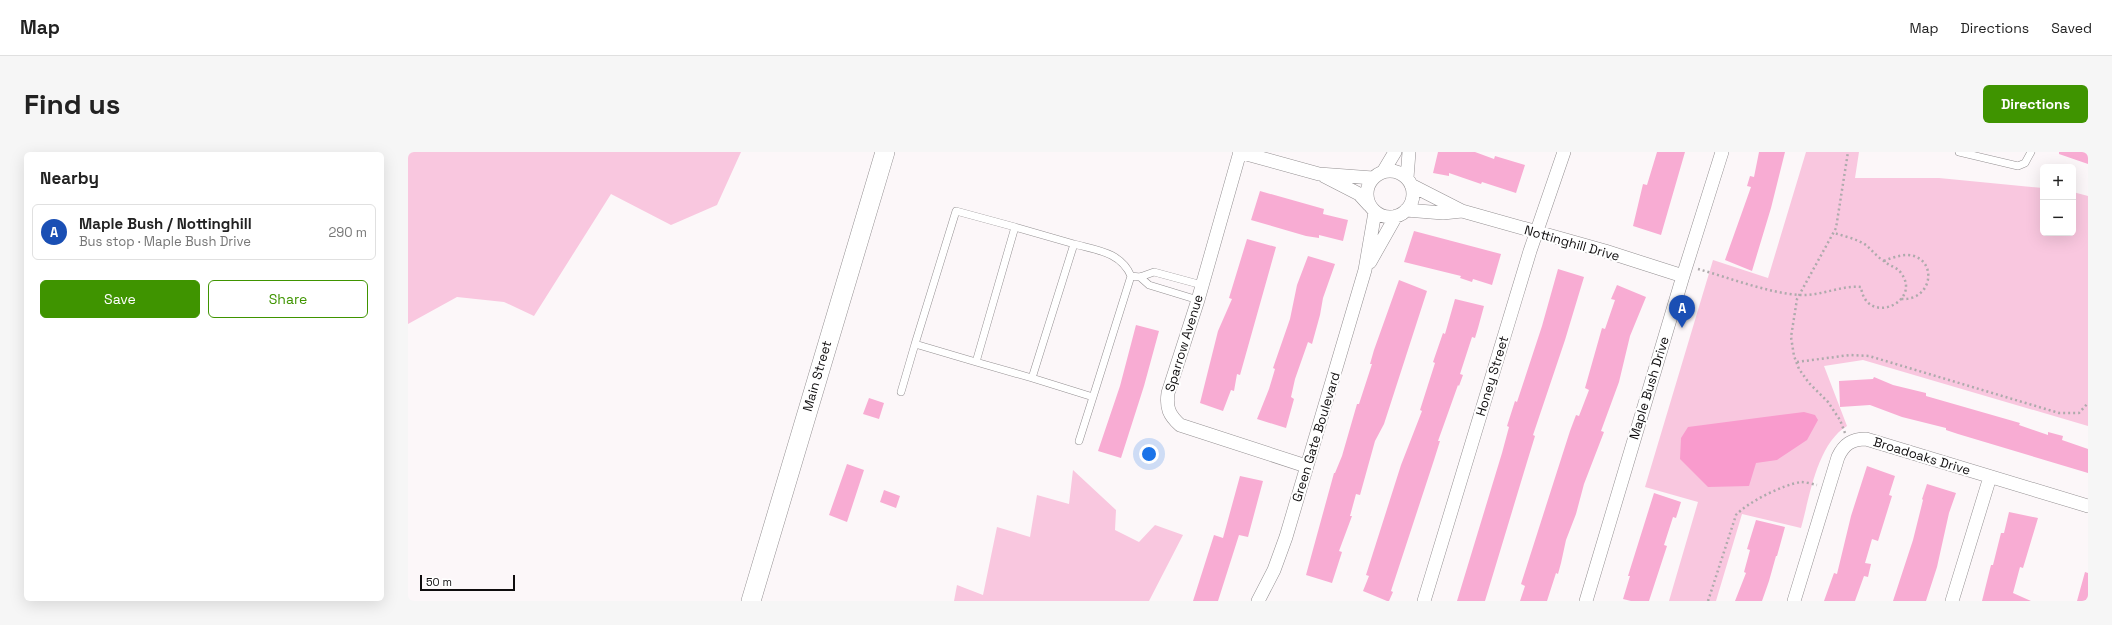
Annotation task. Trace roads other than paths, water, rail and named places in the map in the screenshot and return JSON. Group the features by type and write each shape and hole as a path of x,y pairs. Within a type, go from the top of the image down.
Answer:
{"main road":[{"name":"Main Street","path":"751,601 885,152"}],"street":[{"path":"1240,152 1319,174 1359,194 1372,208 1385,217 1401,213 1412,198 1406,167 1409,152"},
{"name":"Sparrow Avenue","path":"1240,152 1198,300 1168,393 1166,406 1171,417 1180,425 1306,466"},
{"path":"1372,208 1367,191 1395,152"},
{"name":"Honey Street","path":"1424,601 1536,232 1564,152"},
{"name":"Maple Bush Drive","path":"1586,601 1685,270 1722,152"},
{"path":"1319,174 1378,175 1396,172 1409,181"},
{"name":"Nottinghill Drive","path":"1409,181 1462,211 1536,232 1685,270"},
{"name":"Green Gate Boulevard","path":"1258,601 1274,570 1286,537 1365,270 1372,208"},
{"name":"Nottinghill Drive","path":"1401,213 1443,213 1462,211"},
{"name":"Green Gate Boulevard","path":"1365,270 1401,213"},
{"name":"Broadoaks Drive","path":"1794,601 1838,456 1842,448 1850,442 1858,439 1866,439 2088,506"},
{"path":"1952,601 1990,477"}],"lane":[{"path":"1959,152 2018,166 2025,163 2031,152"},
{"path":"901,392 956,211 1114,255 1128,269 1131,276 1079,441"},
{"path":"976,362 1014,227"},
{"path":"1032,378 1074,244"},
{"path":"1131,276 1140,277 1154,272 1202,285"},
{"path":"1140,277 1149,285 1198,300"},
{"path":"915,344 1093,397"}],"place":[{"name":"Maple Bush / Nottinghill","path":"1682,328"}]}
